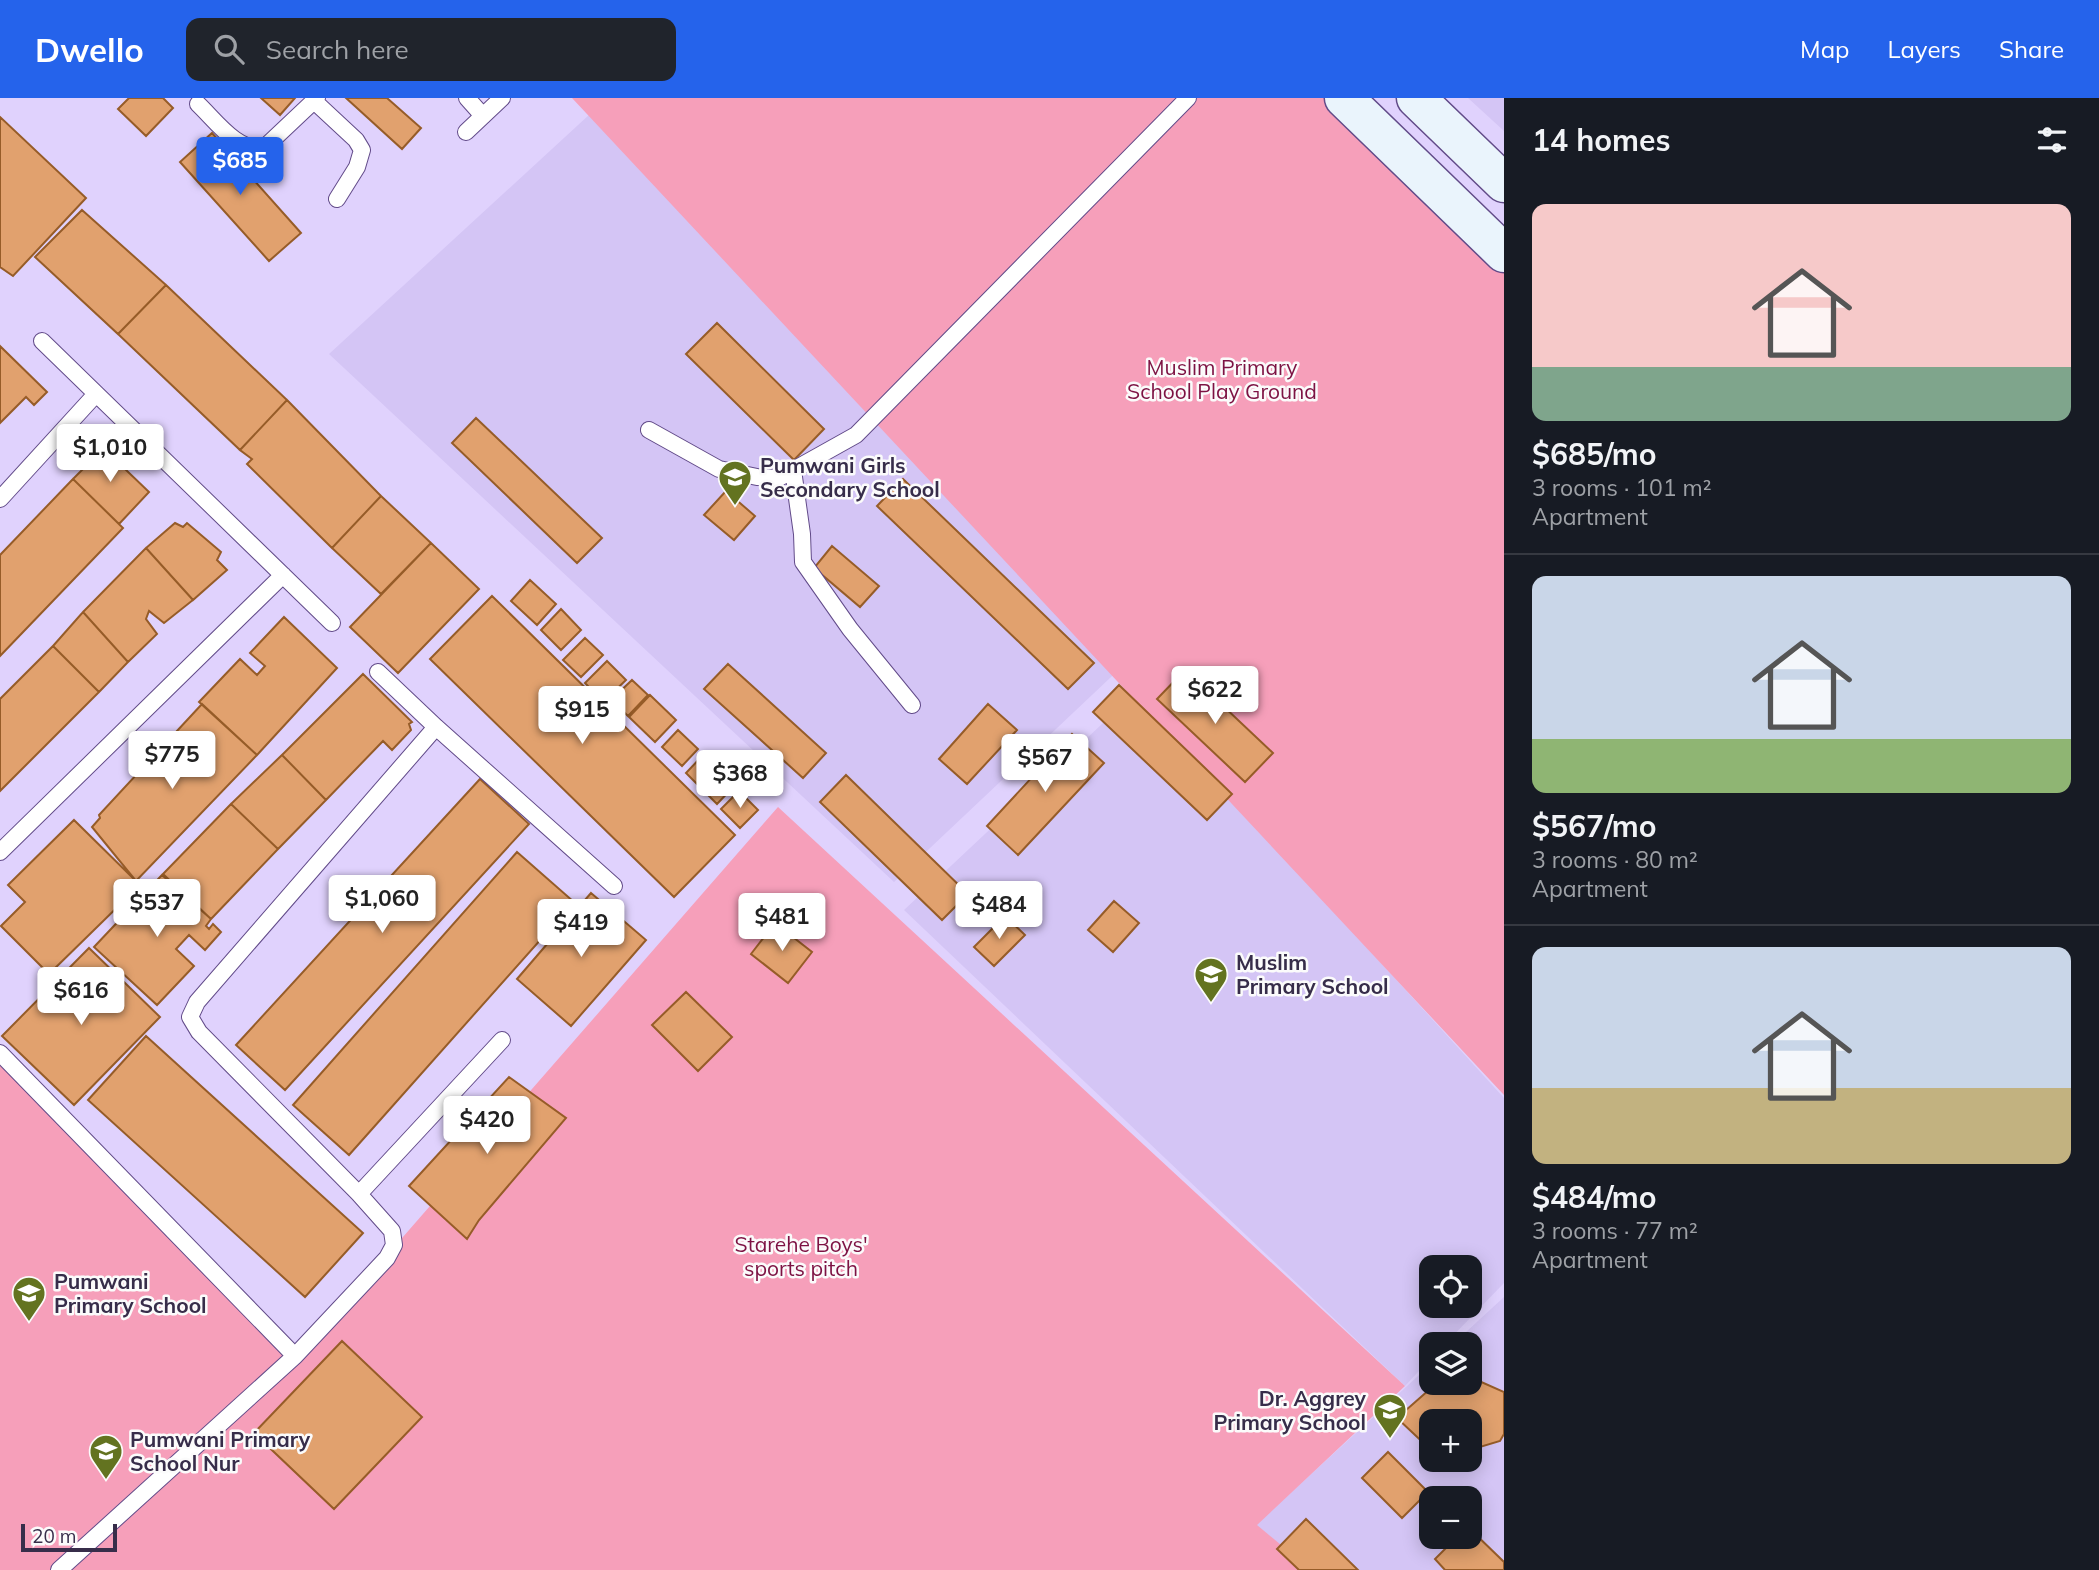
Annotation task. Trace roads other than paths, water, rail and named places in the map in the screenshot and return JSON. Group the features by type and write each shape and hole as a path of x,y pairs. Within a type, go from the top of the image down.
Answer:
{"main road":[{"path":"1344,98 1504,253"},
{"path":"1416,98 1504,183"}],"lane":[{"path":"467,98 483,116"},
{"path":"466,132 502,98"},
{"path":"649,430 719,469 757,477 779,478 856,435 1188,98"},
{"path":"198,104 243,146 253,150 264,148 315,100 356,140 362,150 357,167 337,199"},
{"path":"42,341 332,623"},
{"path":"0,499 96,394"},
{"path":"793,470 803,562 850,629 912,705"},
{"path":"0,852 283,575"},
{"path":"378,672 614,886"},
{"path":"59,1570 295,1356 387,1258 394,1245 392,1231 359,1194 199,1032 190,1017 197,1002 436,727"},
{"path":"359,1194 502,1040"},
{"path":"0,1053 295,1356"}],"place":[{"name":"Pumwani Girls Secondary School","path":"735,507"},
{"name":"Muslim Primary School","path":"1211,1004"},
{"name":"Pumwani Primary School","path":"29,1323"},
{"name":"Dr. Aggrey Primary School","path":"1390,1440"},
{"name":"Pumwani Primary School Nur","path":"106,1481"}],"park label":[{"name":"Muslim Primary School Play Ground","path":"1222,379"},
{"name":"Starehe Boys' sports pitch","path":"801,1256"}]}
